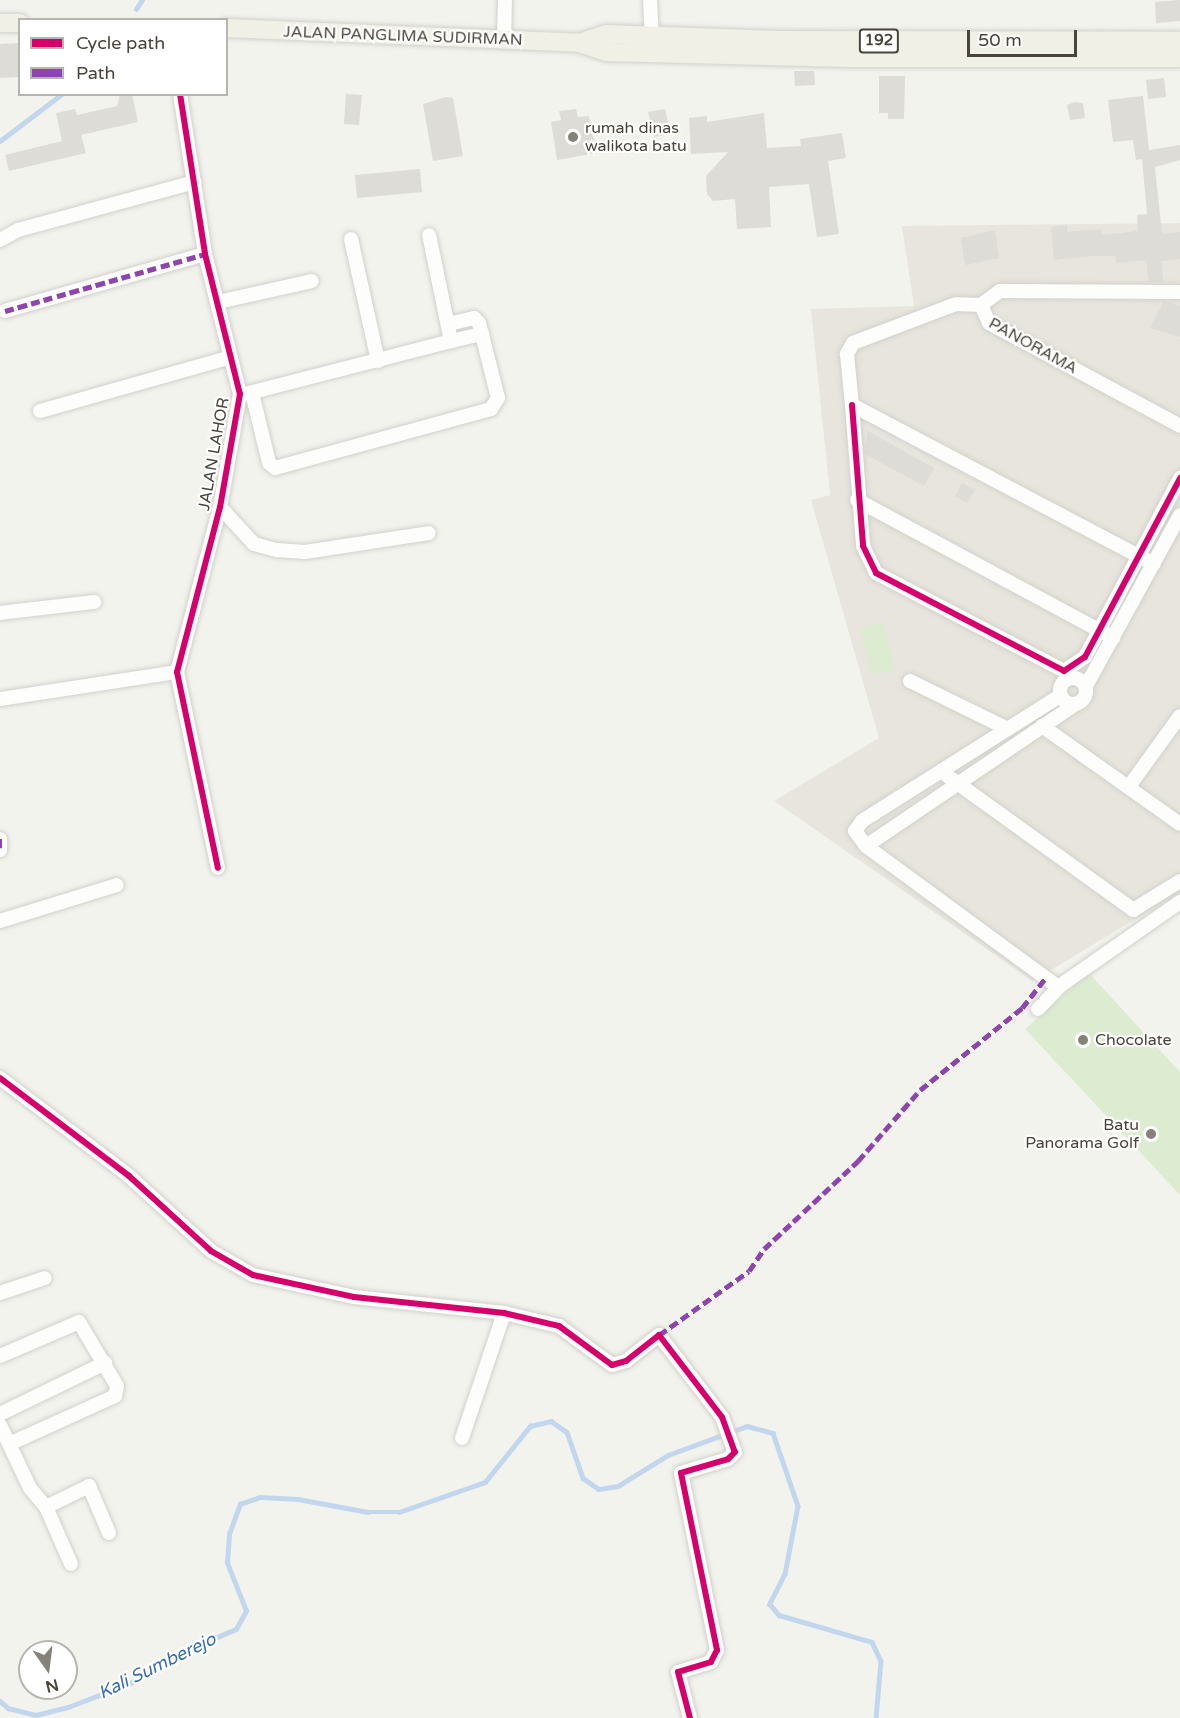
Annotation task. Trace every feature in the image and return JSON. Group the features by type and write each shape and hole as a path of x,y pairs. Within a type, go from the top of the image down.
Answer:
{"main road":[{"path":"0,23 18,23"},
{"name":"JALAN PANGLIMA SUDIRMAN","path":"228,28 579,43"},
{"name":"192","path":"579,43 606,34 1180,41"},
{"name":"192","path":"579,43 606,52 804,57 1180,58"}],"street":[{"path":"504,40 505,0"},
{"path":"650,0 652,35"},
{"name":"JALAN LAHOR","path":"180,96 205,254 231,357 246,393 220,507 177,672 198,782 218,868"},
{"path":"0,240 18,230 195,182"},
{"path":"429,235 451,341"},
{"path":"351,239 378,361"},
{"path":"5,311 205,254"},
{"path":"218,302 312,281"},
{"name":"PANORAMA","path":"1180,292 1000,291 981,305 988,323 1180,426"},
{"path":"981,305 956,304 853,343 847,354 857,500 863,546 880,578 1064,676 1080,679 1086,686"},
{"path":"448,324 474,318 482,334 498,398 495,407 279,468 270,465 246,393 482,334"},
{"path":"40,411 231,357"},
{"path":"852,405 1154,564"},
{"path":"1058,987 866,846 855,835 862,821 1060,696 1064,676 1084,659 1180,478"},
{"path":"857,500 1113,638"},
{"path":"220,507 254,544 277,550 305,552 429,533"},
{"path":"866,846 1082,701 1086,686 1180,515"},
{"path":"0,613 94,602"},
{"path":"0,699 177,672"},
{"path":"910,681 1008,729"},
{"path":"1060,696 1074,705"},
{"path":"1130,785 1180,716"},
{"path":"1042,726 1130,785 1180,824"},
{"path":"942,772 1133,910 1180,881"},
{"path":"0,839 0,850"},
{"path":"0,921 117,885"},
{"path":"1038,1009 1058,987 1180,902"},
{"path":"3,1084 129,1176 212,1251 253,1275 354,1297 504,1313 569,1331 612,1365 626,1361 659,1335 722,1417 733,1443 733,1456 690,1467 681,1476 717,1650 711,1662 678,1672 690,1718"},
{"path":"0,1293 45,1278"},
{"path":"462,1438 504,1313"},
{"path":"0,1356 79,1322 117,1386 115,1396 9,1444"},
{"path":"0,1414 105,1363"},
{"path":"0,1425 30,1488 46,1508 71,1564"},
{"path":"46,1508 89,1486 109,1533"}],"shaded area":[{"path":"1180,223 1180,892 1033,981 774,801 879,738 811,500 830,495 811,309 914,306 902,226"}],"green space":[{"path":"884,622 895,670 871,675 860,628"},
{"name":"Batu Panorama Golf","path":"1089,973 1180,1072 1180,1195 1025,1029"}],"building":[{"path":"1180,0 1180,21 1156,23 1155,2"},
{"path":"18,43 18,77 0,78 0,44"},
{"path":"794,71 814,71 815,85 795,86"},
{"path":"879,76 905,76 904,119 888,119 888,113 879,113"},
{"path":"1164,78 1166,97 1148,99 1146,80"},
{"path":"346,94 362,95 359,125 344,124"},
{"path":"120,96 132,96 138,122 81,135 86,153 9,171 5,155 62,141 56,113 75,109 77,115 117,106"},
{"path":"1143,96 1149,150 1180,145 1180,160 1155,167 1162,234 1180,232 1180,259 1162,261 1163,281 1149,282 1146,260 1116,263 1115,256 1089,256 1054,260 1051,227 1067,225 1067,232 1101,229 1102,235 1138,231 1137,215 1147,214 1142,159 1136,160 1133,140 1113,142 1108,100"},
{"path":"446,97 453,98 463,156 433,161 423,104"},
{"path":"1075,102 1083,103 1085,118 1070,120 1067,105"},
{"name":"rumah dinas walikota batu","path":"576,109 578,117 589,116 596,153 557,160 551,122 561,120 559,111"},
{"path":"665,109 671,134 654,137 648,112"},
{"path":"764,113 767,148 801,146 800,139 842,133 846,158 828,161 839,234 817,237 809,184 769,187 771,227 737,229 735,199 713,201 707,194 706,176 728,152 691,154 689,118 707,116 707,122"},
{"path":"420,169 422,192 357,198 355,175"},
{"path":"995,230 999,258 965,265 961,238"},
{"path":"1164,301 1180,306 1180,337 1150,328"},
{"path":"868,431 934,468 924,486 865,454"},
{"path":"962,483 975,490 967,503 955,496"}],"waterway":[{"path":"136,9 142,0"},
{"path":"0,141 59,96"},
{"name":"Kali Sumberejo","path":"0,1701 8,1708 36,1715 68,1707 131,1683 154,1664 236,1629 246,1611 227,1563 229,1534 240,1504 260,1497 298,1499 368,1512 399,1512 485,1482 530,1426 551,1421 567,1432 583,1478 599,1489 618,1486 668,1455 747,1426 773,1433 798,1506 785,1574 770,1604 779,1615 872,1642 881,1661 876,1718"}],"marked path":[{"path":"5,311 205,254"},
{"path":"0,839 0,850"},
{"path":"659,1335 749,1271 764,1249 858,1161 920,1090 1022,1008 1045,979"}],"cycle path":[{"path":"180,96 205,254 240,394 220,507 177,672 218,868"},
{"path":"852,405 863,546 876,573 1064,671 1085,657 1180,478"},
{"path":"0,1078 129,1176 211,1251 253,1275 354,1297 504,1313 559,1326 612,1365 626,1361 659,1335 722,1417 735,1452 728,1459 681,1473 717,1650 711,1662 678,1672 690,1718"}],"place":[{"name":"rumah dinas walikota batu","path":"573,137"},
{"name":"Chocolate","path":"1083,1040"},
{"name":"Batu Panorama Golf","path":"1151,1134"}]}
